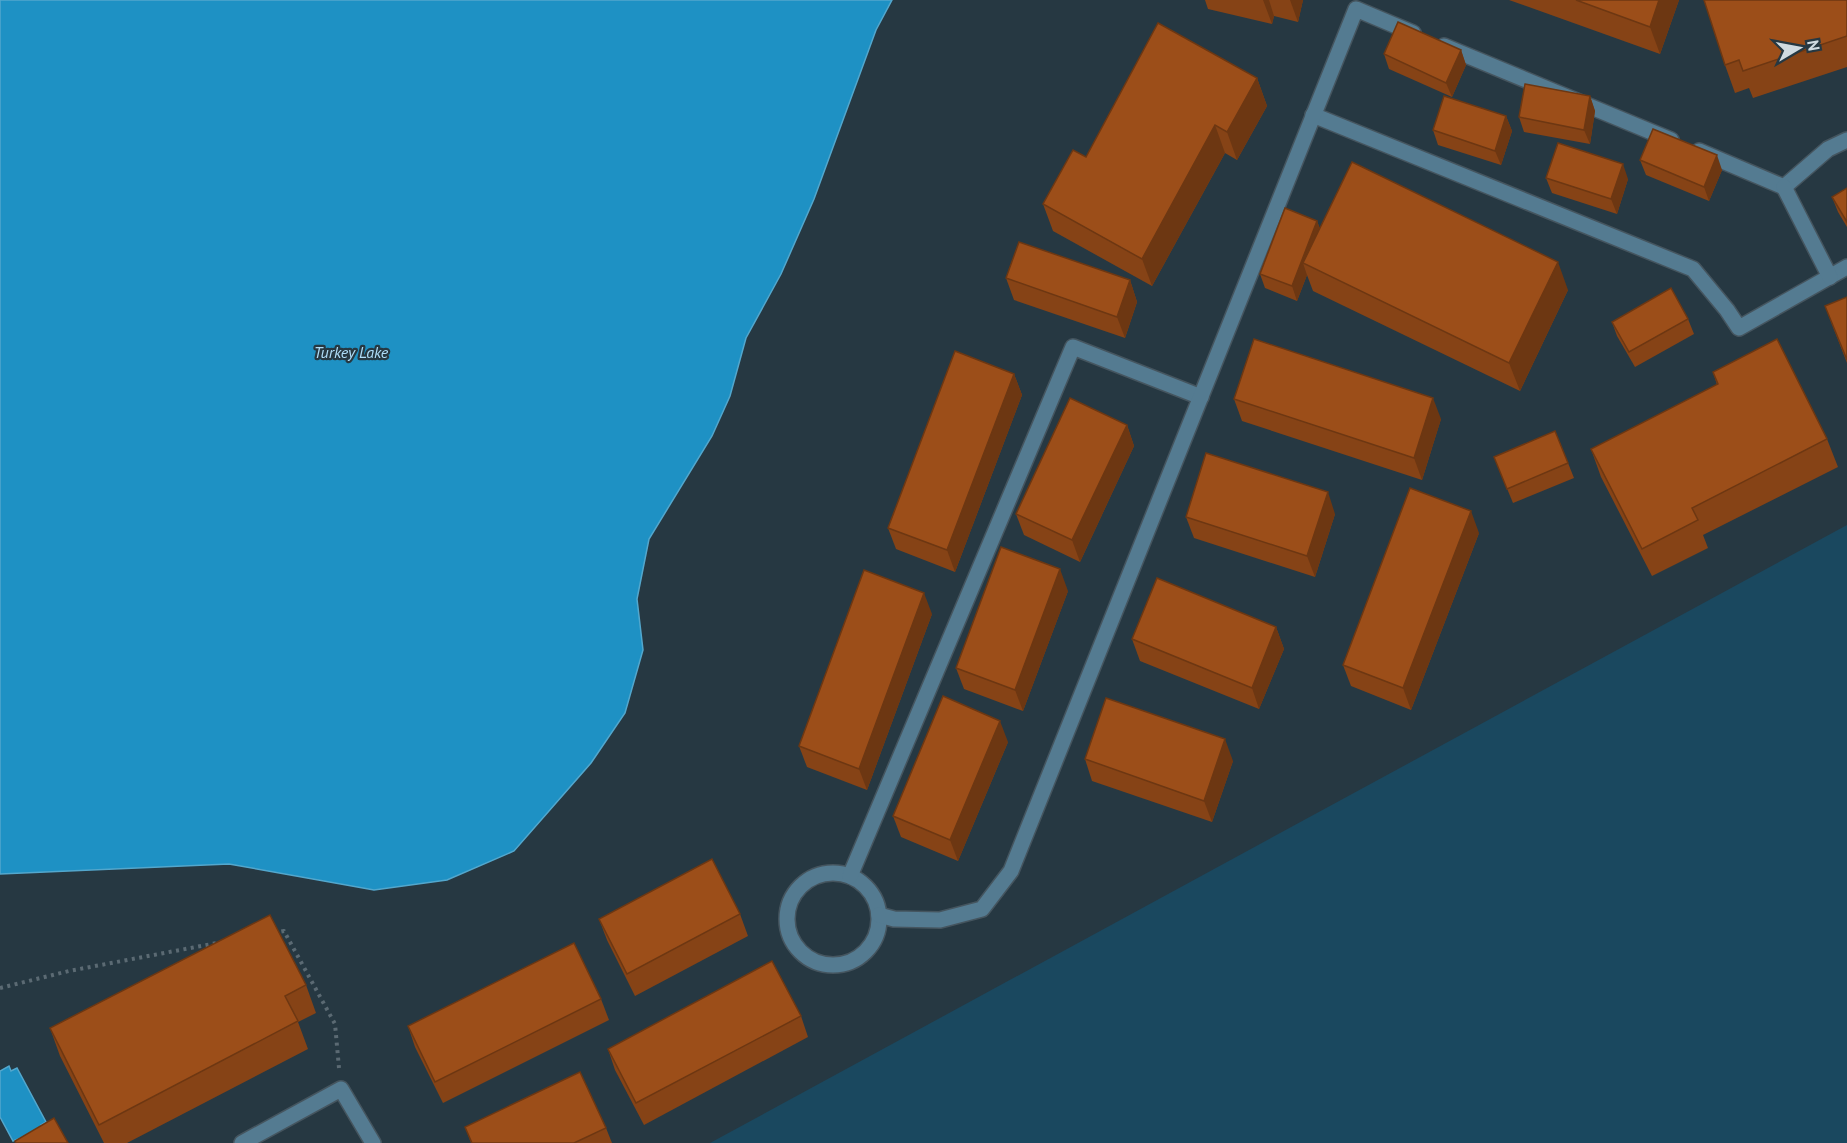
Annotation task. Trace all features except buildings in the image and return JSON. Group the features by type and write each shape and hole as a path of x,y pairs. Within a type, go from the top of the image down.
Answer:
{"lane":[{"path":"879,915 894,919 940,920 982,909 1011,871 1356,9 1785,187 1830,277"},
{"path":"1313,115 1693,268 1739,328 1847,267"},
{"path":"1785,187 1828,149 1847,140"},
{"path":"850,876 1072,347 1201,397"},
{"path":"835,872 859,881 871,892 879,915 878,931 868,948 856,959 841,964 824,964 804,955 794,943 787,922 788,906 797,889 818,874 835,872"},
{"path":"242,1143 340,1089 373,1143"}],"path":[{"path":"273,933 284,931 335,1024 340,1089"},
{"path":"0,988 69,972 227,942"}],"shaded area":[{"path":"1847,525 1847,1143 710,1143"}],"water":[{"name":"Turkey Lake","path":"0,0 892,0 876,30 814,199 781,274 746,338 730,396 712,436 649,539 637,599 643,650 625,713 591,763 514,851 447,880 374,890 229,864 0,874"},
{"path":"9,1066 11,1071 17,1068 46,1122 41,1125 44,1129 13,1141 0,1117 0,1071"}]}
